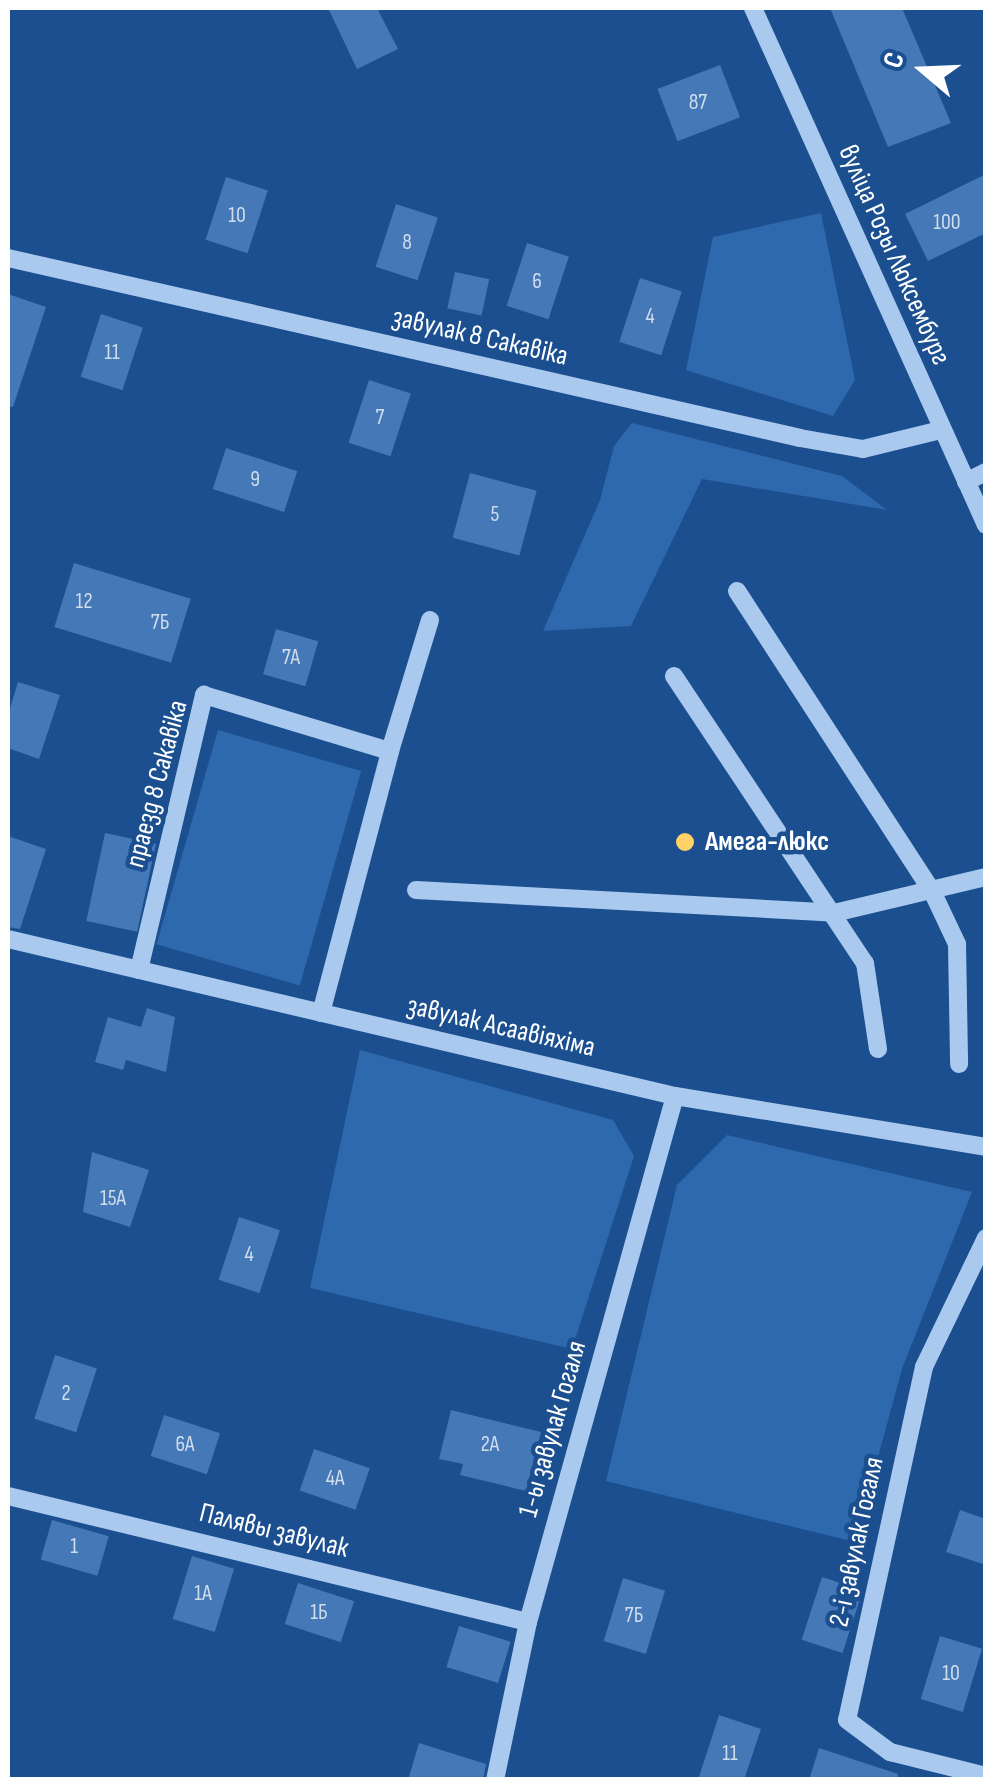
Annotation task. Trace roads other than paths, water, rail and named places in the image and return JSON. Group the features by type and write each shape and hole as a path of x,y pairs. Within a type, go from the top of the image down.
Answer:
{"street":[{"name":"вуліца Розы Люксембург","path":"754,8 986,525"},
{"name":"завулак 8 Сакавіка","path":"8,258 800,438 863,449 941,430"},
{"path":"966,482 986,472"},
{"path":"737,591 932,891 956,944 958,1064"},
{"path":"321,1014 390,750 430,620"},
{"path":"674,676 865,964 878,1049"},
{"name":"праезд 8 Сакавіка","path":"139,970 204,696 390,750"},
{"path":"416,890 834,913 986,877"},
{"name":"завулак Асаавіяхіма","path":"8,939 675,1096 986,1147"},
{"name":"1-ы завулак Гогаля","path":"495,1780 528,1622 675,1096"},
{"name":"2-і завулак Гогаля","path":"986,1238 924,1367 846,1720 890,1752 986,1776"},
{"name":"Палявы завулак","path":"8,1496 528,1622"}],"place":[{"name":"Амега-люкс","path":"685,842"}]}
